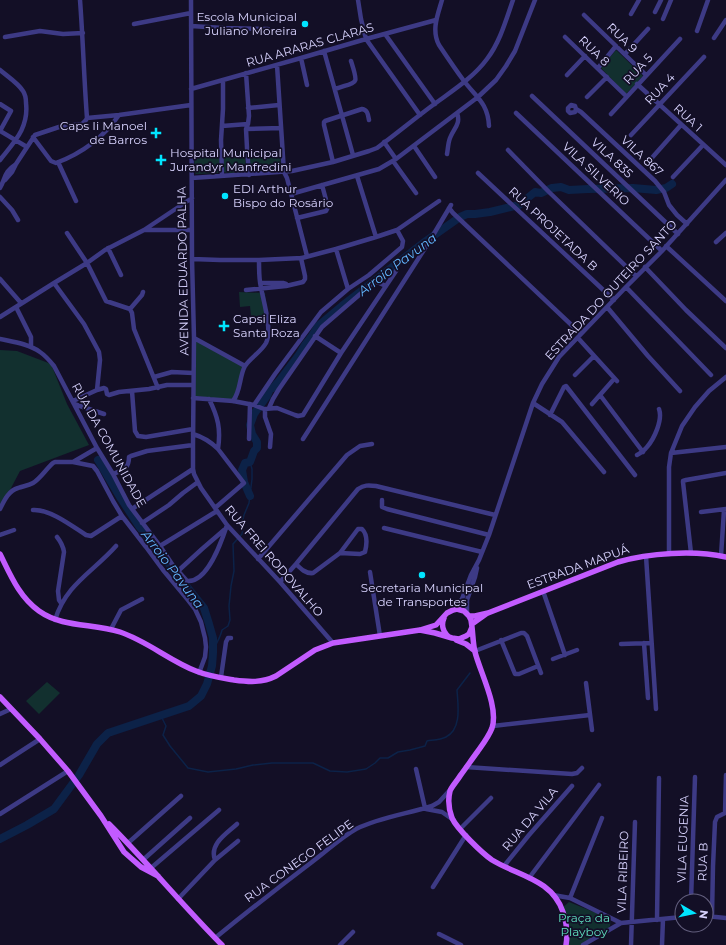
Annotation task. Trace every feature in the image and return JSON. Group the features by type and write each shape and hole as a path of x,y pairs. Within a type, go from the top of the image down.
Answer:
{"main road":[{"name":"ESTRADA MAPUÁ","path":"468,614 474,616 488,613 618,562 646,556 669,554 691,553 724,557"},
{"path":"0,554 23,597 40,612 55,620 111,629 125,633 191,670 249,682 271,679 315,650 333,643 420,630 436,625 447,613 453,610 461,610 468,614 471,620 475,651 493,713 492,726 486,739 451,790 449,806 453,820 485,854 504,866 544,886 553,895 562,908 566,922 566,945"},
{"name":"ESTRADA MAPUÁ","path":"472,626 488,613"},
{"path":"445,616 443,619 444,632 452,638 459,639 466,636 472,626"},
{"path":"420,630 452,638 466,644 475,651"},
{"path":"0,697 69,772 101,816 124,852 141,867 158,876"},
{"path":"101,816 144,859 178,899 222,945"}],"street":[{"path":"0,188 6,173 16,164 33,137 38,133 48,130 82,124 87,118 80,0"},
{"name":"AVENIDA EDUARDO PALHA","path":"191,0 192,259 194,338 193,469"},
{"path":"358,0 366,39 420,115"},
{"path":"442,0 436,20 436,40 465,82 478,96 487,112 489,126"},
{"path":"192,178 301,170 373,150 465,82 480,68 493,49 503,28 513,0"},
{"path":"291,194 379,169 395,160 457,113 496,80 506,66 515,51 535,0"},
{"path":"631,14 639,0"},
{"path":"655,12 661,0"},
{"path":"663,19 671,0"},
{"path":"697,31 708,0"},
{"path":"134,24 191,13"},
{"name":"RUA 9","path":"584,15 646,75"},
{"name":"RUA ARARAS CLARAS","path":"191,89 436,20"},
{"path":"714,38 726,20"},
{"path":"191,26 268,29"},
{"path":"624,54 648,29"},
{"path":"5,37 40,31 62,34 83,33"},
{"path":"385,34 435,104"},
{"name":"RUA 8","path":"566,37 626,96"},
{"name":"RUA 5","path":"611,114 680,39"},
{"path":"598,68 616,46"},
{"path":"324,51 353,155"},
{"path":"567,75 585,56"},
{"name":"RUA 4","path":"631,134 704,57"},
{"path":"301,58 307,85"},
{"path":"335,89 354,83 356,80 351,61"},
{"path":"277,65 284,172 287,178 307,256"},
{"path":"0,70 24,92 27,107 24,126 16,140 0,160"},
{"path":"246,73 249,116 246,129 249,175"},
{"path":"587,97 607,77"},
{"path":"222,176 221,140 223,80"},
{"name":"RUA 1","path":"637,84 660,104 681,126 726,165"},
{"name":"VILA 835","path":"532,96 678,234"},
{"path":"0,104 11,111 0,131 27,147"},
{"path":"87,118 191,105"},
{"path":"248,108 279,105"},
{"path":"333,162 324,122 362,108 368,112 369,120"},
{"name":"VILA 867","path":"576,109 660,186 669,205 687,224"},
{"path":"447,154 449,140 458,121 457,113"},
{"name":"VILA SILVERIO","path":"516,113 662,251"},
{"path":"33,137 51,161 54,163 58,162 85,148 100,138 110,128 119,115"},
{"path":"222,126 248,124"},
{"path":"650,160 681,126"},
{"path":"246,129 280,128"},
{"path":"384,142 416,193"},
{"path":"673,177 703,145"},
{"path":"414,146 435,177"},
{"path":"508,150 636,276"},
{"path":"58,162 76,201"},
{"name":"RUA PROJETADA B","path":"478,173 614,300"},
{"path":"357,176 376,237"},
{"name":"ESTRADA DO OUTEIRO SANTO","path":"468,614 467,600 479,560 489,535 533,403 542,384 564,351 662,251 726,180"},
{"path":"297,218 326,211 328,207 322,185"},
{"path":"0,197 12,210 18,220"},
{"path":"0,317 87,263 108,248 144,230 192,198"},
{"path":"192,259 259,260 301,258 397,230 439,201"},
{"path":"303,439 429,242 450,206 453,213 580,336 594,356 615,380 592,404"},
{"path":"144,230 192,230"},
{"path":"249,439 254,405 275,374 321,312 348,289 373,272 402,247 403,241 397,230"},
{"path":"67,233 87,263 106,301 130,309"},
{"path":"716,242 725,236"},
{"path":"666,246 726,301"},
{"path":"108,248 121,275"},
{"path":"336,249 348,289"},
{"path":"246,290 261,286 288,285 303,282 305,276 301,258"},
{"path":"233,401 238,393 245,366 265,344 268,336 267,317 261,286 259,260"},
{"path":"645,267 686,310 726,348"},
{"path":"193,398 233,401 266,408 277,408 298,416 303,415 341,353 396,271"},
{"path":"0,279 21,303"},
{"path":"270,447 271,434 265,417 266,408 316,336 327,322 373,283 377,282 386,286"},
{"path":"54,283 84,324 99,352 100,360 97,390"},
{"path":"626,287 711,375"},
{"path":"130,309 143,292"},
{"path":"16,307 31,337 31,347"},
{"path":"607,307 680,391"},
{"path":"130,309 134,329 158,388"},
{"path":"316,336 341,353"},
{"path":"194,338 245,366"},
{"name":"RUA DA COMUNIDADE","path":"0,339 26,345 40,351 54,366 123,495 142,523 187,581 194,580 209,567 216,554 226,527"},
{"path":"575,375 594,356"},
{"path":"154,377 172,372 193,373"},
{"path":"669,554 668,467 671,453 682,426 709,391 726,377"},
{"path":"74,403 97,390 105,388 107,394 109,395 120,392 132,392 158,388 167,385 193,385"},
{"path":"550,415 564,387 566,386 635,475"},
{"path":"132,392 135,431 138,436 146,437 193,432 207,440 218,449 244,483 216,510 160,546"},
{"path":"600,395 642,452"},
{"path":"209,399 215,410 219,424 220,430 218,449"},
{"path":"74,403 104,414"},
{"path":"533,403 559,420 604,472"},
{"path":"637,455 650,443 658,424 660,413 659,409"},
{"path":"258,559 347,455 360,446 372,444"},
{"path":"113,474 126,468 129,463 129,457 131,456 147,451 192,445"},
{"path":"671,453 726,447"},
{"path":"73,462 97,448"},
{"path":"85,455 88,465"},
{"path":"0,509 11,491 35,482 53,462 73,462 95,468 100,474 122,516 198,614 203,630 206,652 200,673"},
{"path":"132,509 193,469"},
{"name":"RUA FREI RODOVALHO","path":"193,469 198,482 226,527 233,532 280,582 333,643"},
{"path":"691,553 683,482 684,480 726,473"},
{"path":"142,523 169,505 198,482"},
{"path":"280,582 358,489 363,486 376,486 495,515"},
{"path":"382,500 382,507 387,509 489,535"},
{"path":"34,510 50,514 90,536 122,516"},
{"path":"701,512 725,510 724,557"},
{"path":"178,571 226,527"},
{"path":"296,564 305,572 313,572 340,553 358,529 360,528 364,530 366,545 365,552 360,554 340,553"},
{"path":"384,528 482,552"},
{"path":"0,535 14,530"},
{"path":"56,537 63,545 64,552 58,591 59,600 61,603"},
{"path":"55,620 61,603 76,583 105,558 116,546"},
{"path":"646,556 656,709"},
{"name":"ESTRADA DO OUTEIRO SANTO","path":"453,610 462,599 471,575 479,560"},
{"path":"370,572 380,636"},
{"path":"543,591 565,654"},
{"path":"111,629 121,610 142,599"},
{"path":"475,651 521,633 526,634 541,673"},
{"path":"220,677 226,642 228,638 231,638"},
{"path":"501,640 515,674 519,674 538,666"},
{"path":"644,643 648,698"},
{"path":"621,644 651,643"},
{"path":"554,659 577,650"},
{"path":"586,683 592,730"},
{"path":"0,714 11,709"},
{"path":"492,726 590,716"},
{"path":"0,765 40,739"},
{"path":"466,767 572,774 577,773 582,768"},
{"path":"416,769 425,808"},
{"path":"0,814 69,772"},
{"path":"725,813 726,775"},
{"name":"VILA EUGENIA","path":"691,893 695,777"},
{"path":"657,920 659,778"},
{"path":"529,878 599,785"},
{"name":"RUA DA VILA","path":"504,866 572,786"},
{"name":"RUA CONEGO FELIPE","path":"215,938 342,838 356,830 378,821 438,803 451,790"},
{"path":"128,843 181,796"},
{"path":"460,829 491,798"},
{"path":"438,803 446,802 449,806 447,811 442,812"},
{"name":"RUA CONEGO FELIPE","path":"425,808 442,812 453,820"},
{"path":"151,868 219,810"},
{"name":"RUA B","path":"712,893 715,822 719,816 725,813"},
{"path":"144,859 190,818"},
{"path":"570,898 602,818"},
{"name":"VILA RIBEIRO","path":"631,945 636,822"},
{"path":"215,860 213,854 216,845 237,824"},
{"path":"433,887 466,835"},
{"path":"178,899 215,860 238,841"},
{"path":"553,895 570,898 621,923"},
{"path":"714,916 726,918"},
{"path":"583,945 591,943 621,923 674,918"},
{"path":"662,945 663,919"},
{"path":"340,945 353,932"},
{"path":"439,934 461,945"}],"green space":[{"path":"616,50 643,76 626,94 601,68"},
{"path":"280,150 281,167 279,170 255,172 251,169 249,151"},
{"path":"245,152 245,172 224,172 223,153"},
{"path":"219,153 220,170 218,173 195,173 194,154"},
{"path":"239,292 265,293 267,316 251,316 250,306 240,307"},
{"path":"196,341 245,366 237,401 195,396"},
{"path":"0,350 17,351 51,364 67,404 89,445 20,471 0,509"},
{"path":"47,682 60,693 39,714 26,701"},
{"name":"Praça da Playboy","path":"569,902 611,919 610,926 608,929 580,945 567,945 562,908"}],"waterway":[{"name":"Arroio Pavuna","path":"250,496 244,482 242,470 245,463 250,462 254,451 257,448 257,442 252,434 250,425 254,414 267,396 270,389 273,388 280,380 318,326 426,241 460,217 467,214 490,212 519,205 535,192 541,193 552,188 561,187 569,190 633,188 656,190 666,188 672,184"},
{"name":"Arroio Pavuna","path":"0,839 54,809 79,775 97,744 108,733 189,706 201,696 207,684 212,666 213,638 204,608 139,526 98,460"},
{"path":"213,653 222,630 228,626 230,620 229,606 234,571 233,544 242,534 242,523 249,503 252,479 250,462"},
{"path":"161,716 166,726 163,735 188,768 208,772 272,763 313,763 330,771 347,772 366,769 380,758 388,758 398,752 425,746 427,741 441,739 451,733 455,728 458,716 457,690 470,673"}],"place":[{"name":"Escola Municipal Juliano Moreira","path":"305,24"},
{"name":"Caps Ii Manoel de Barros","path":"156,133"},
{"name":"Hospital Municipal Jurandyr Manfredini","path":"161,160"},
{"name":"EDI Arthur Bispo do Rosário","path":"225,196"},
{"name":"Capsi Eliza Santa Roza","path":"224,326"},
{"name":"Secretaria Municipal de Transportes","path":"422,575"}]}
